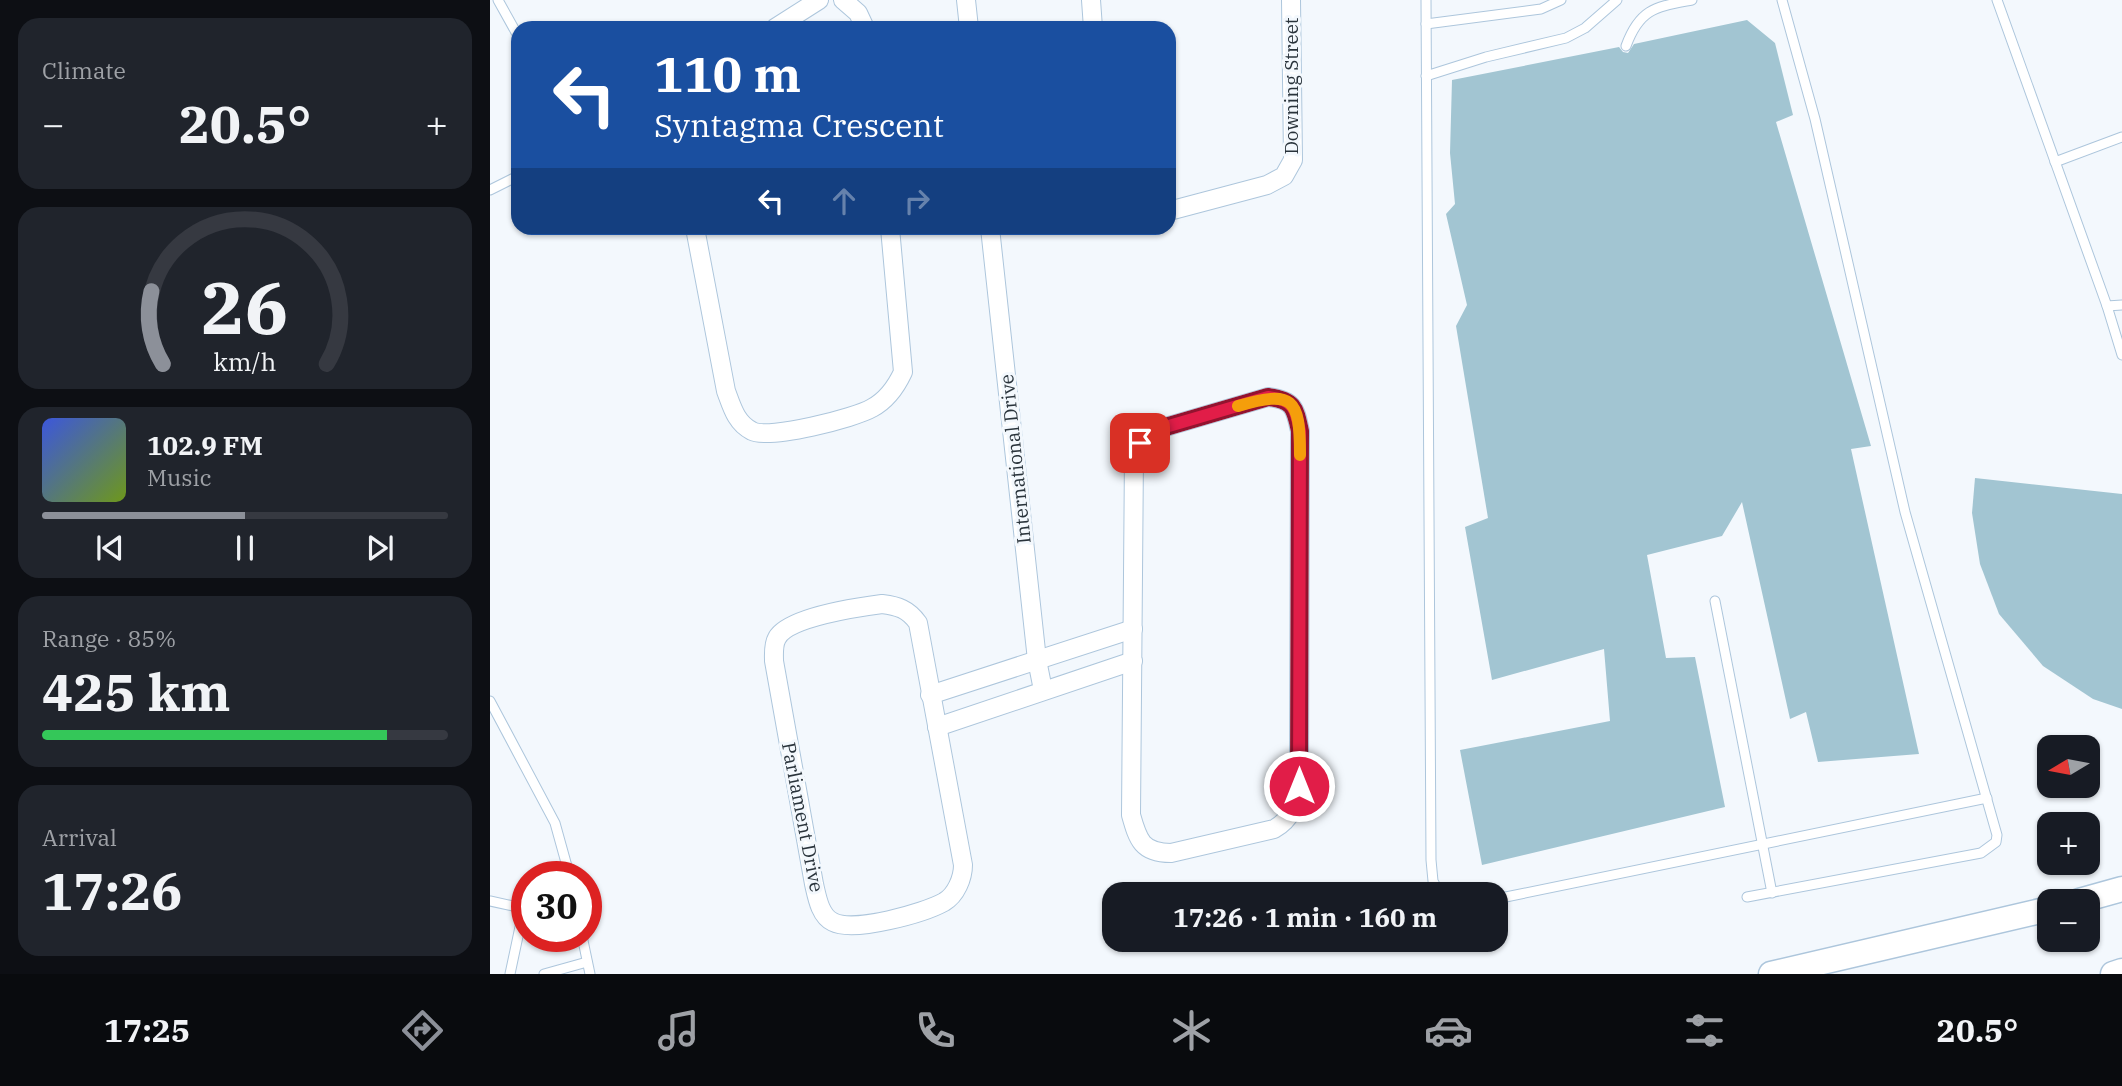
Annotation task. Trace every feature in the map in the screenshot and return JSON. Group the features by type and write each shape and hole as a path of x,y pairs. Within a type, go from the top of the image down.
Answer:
{"main road":[{"path":"2100,896 2122,890"},
{"path":"1771,974 2037,912"},
{"path":"2113,974 2122,971"}],"street":[{"path":"786,21 819,0"},
{"path":"843,0 859,13 862,21"},
{"path":"966,0 968,21"},
{"path":"1091,0 1092,21"},
{"name":"Downing Street","path":"1176,209 1267,185 1283,176 1289,169 1293,160 1291,0"},
{"path":"696,235 726,391 734,414 744,426 755,433 766,434 793,431 871,409 887,398 897,386 903,372 891,235"},
{"name":"International Drive","path":"991,235 1037,660 1043,690"},
{"path":"1268,397 1283,399 1293,407 1300,431 1299,786 1294,808 1286,822 1274,829 1171,853 1161,853 1143,845 1137,836 1131,815 1133,629 1133,470 1134,454 1140,443 1162,428 1268,397"},
{"name":"Parliament Drive","path":"882,604 898,606 912,614 918,623 930,695 963,875 946,901 883,921 860,925 833,923 826,917 814,884 774,661 777,637 788,627 842,609 882,604"},
{"path":"930,695 1133,629"},
{"path":"937,727 1133,661"}],"lane":[{"path":"498,0 511,23"},
{"path":"1426,0 1431,860 1434,882"},
{"path":"1426,24 1541,9 1561,0"},
{"path":"1426,76 1486,57 1566,38 1585,28 1617,0"},
{"path":"1626,46 1631,33 1653,8 1692,0"},
{"path":"1747,897 1981,853 1996,842 1997,835 1905,512 1815,119 1782,0"},
{"path":"1997,0 2107,306 2122,355"},
{"path":"2055,162 2122,136"},
{"path":"490,190 511,180"},
{"path":"2107,306 2122,305"},
{"path":"1714,600 1772,893"},
{"path":"490,701 555,823 566,861"},
{"path":"1508,896 1987,798"},
{"path":"490,901 511,905"},
{"path":"510,974 515,952"},
{"path":"585,952 590,974"},
{"path":"544,974 587,962"}],"building":[{"path":"1747,20 1775,43 1793,115 1776,122 1871,446 1851,449 1919,754 1818,762 1806,712 1790,719 1742,502 1722,536 1647,555 1666,658 1695,657 1725,807 1482,865 1460,750 1610,721 1604,649 1492,680 1465,527 1488,518 1456,326 1467,305 1446,214 1455,204 1450,153 1452,80 1619,47 1628,53 1634,44"},
{"path":"1975,478 2122,494 2122,709 2093,699 2043,666 1999,614 1980,564 1972,513"}],"slow traffic":[{"path":"1238,406 1268,397 1283,399 1293,407 1296,415 1300,431 1300,455"}],"route":[{"path":"1140,443 1162,428 1268,397 1283,399 1293,407 1300,431 1299,786"}]}
